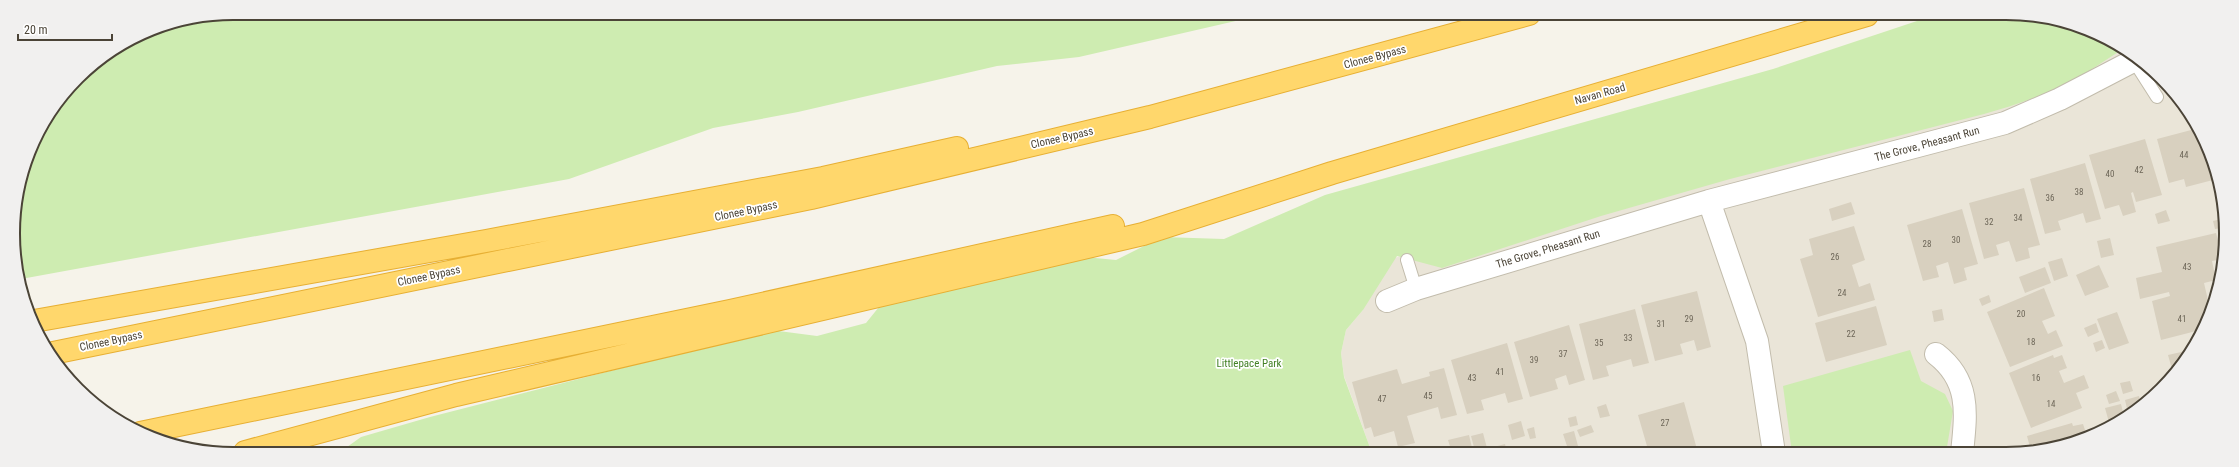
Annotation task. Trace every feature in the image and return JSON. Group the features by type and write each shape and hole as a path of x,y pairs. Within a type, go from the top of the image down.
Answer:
{"highway":[{"path":"38,320 486,241 823,178 1433,42 1508,20"},
{"name":"Navan Road","path":"1332,173 1850,20"},
{"name":"Clonee Bypass","path":"56,352 811,198 1150,117 1433,42"},
{"path":"150,430 730,311 1138,220 1332,173"},
{"path":"264,447 456,395 1143,234 1332,173"}],"street":[{"name":"The Grove, Pheasant Run","path":"1387,301 1416,288 1709,201 2005,124 2060,99 2132,62"},
{"path":"1709,201 1757,341 1773,447"},
{"path":"1936,354 1948,363 1957,375 1962,387 1965,422 1963,447"}],"lane":[{"path":"2140,68 2157,97"},
{"path":"1407,260 1416,288"}],"shaded area":[{"path":"2101,43 2124,56 2146,73 2166,93 2183,115 2197,139 2208,165 2215,192 2219,220 2219,247 2212,289 2203,315 2183,352 2166,374 2146,394 2124,411 2087,431 2061,440 2019,447 1370,447 1344,376 1341,353 1346,330 1363,310 1356,267 1461,242"}],"green space":[{"path":"220,20 1240,20 1079,57 997,66 798,112 713,128 569,179 25,278 24,275 20,247 20,220 24,192 36,152 56,115 73,93 93,73 115,56 152,36 192,24"},
{"name":"Littlepace Park","path":"1920,20 2019,20 2047,24 2087,36 2118,52 2063,86 2019,103 1984,114 1730,179 1601,216 1442,268 1397,256 1363,310 1346,330 1341,353 1344,377 1370,447 347,447 361,437 430,417 771,330 817,336 866,323 883,302 1085,257 1116,260 1162,237 1224,239 1325,195 1773,69"},
{"path":"1910,350 1921,381 1945,394 1953,411 1947,447 1791,447 1783,386"}],"building":[{"path":"2192,130 2203,152 2212,180 2186,187 2184,179 2169,183 2157,139"},
{"path":"2145,139 2162,195 2136,202 2133,192 2131,193 2136,212 2123,216 2119,205 2105,209 2089,155"},
{"path":"2085,163 2101,219 2086,223 2083,213 2058,221 2061,230 2045,234 2030,179"},
{"path":"2024,188 2040,245 2028,248 2030,258 2016,262 2009,241 1996,245 1999,255 1984,259 1969,203"},
{"path":"1851,202 1855,214 1832,221 1829,209"},
{"path":"1962,209 1978,264 1964,268 1967,280 1954,284 1948,262 1936,266 1939,277 1923,281 1907,225"},
{"path":"2166,210 2170,221 2158,224 2155,214"},
{"path":"2219,220 2219,228 2215,229 2213,221"},
{"path":"1854,226 1865,260 1852,265 1859,287 1870,283 1875,300 1818,317 1800,259 1813,255 1809,239"},
{"path":"2216,233 2219,244 2217,260 2212,261 2215,275 2214,281 2204,283 2208,301 2195,331 2161,340 2152,301 2170,296 2169,292 2140,299 2136,278 2162,272 2156,247"},
{"path":"2110,238 2114,255 2101,258 2097,241"},
{"path":"2062,258 2068,276 2054,281 2048,262"},
{"path":"2099,265 2109,287 2085,296 2076,275"},
{"path":"2045,267 2051,283 2025,293 2019,277"},
{"path":"2044,288 2055,316 2042,321 2048,334 2056,330 2063,346 2010,367 1987,312"},
{"path":"1697,291 1711,347 1697,351 1694,340 1680,344 1683,354 1655,361 1641,305"},
{"path":"1989,295 1991,302 1982,306 1979,299"},
{"path":"1876,306 1887,345 1826,362 1815,323"},
{"path":"1635,309 1649,363 1633,367 1631,359 1606,366 1609,376 1593,380 1579,324"},
{"path":"1942,309 1944,320 1934,322 1932,311"},
{"path":"2117,312 2129,343 2109,350 2097,319"},
{"path":"2096,323 2099,332 2088,337 2084,328"},
{"path":"1569,325 1585,380 1569,385 1566,375 1555,379 1558,389 1530,397 1514,342"},
{"path":"2102,340 2105,348 2096,352 2093,343"},
{"path":"1507,343 1523,399 1508,403 1505,393 1481,400 1484,410 1467,414 1451,360"},
{"path":"2183,352 2171,367 2168,355"},
{"path":"2053,355 2054,358 2062,355 2067,368 2059,371 2064,383 2084,375 2089,388 2076,393 2082,408 2031,428 2009,373"},
{"path":"1444,368 1457,415 1441,419 1438,407 1407,416 1415,443 1398,447 1394,431 1374,437 1371,427 1365,429 1352,382 1397,369 1402,384 1430,376 1429,372"},
{"path":"2130,381 2133,391 2123,394 2120,383"},
{"path":"2116,391 2120,401 2109,404 2106,395"},
{"path":"2139,396 2140,399 2127,409 2125,400"},
{"path":"1684,402 1696,447 1647,447 1638,415"},
{"path":"1606,404 1610,416 1600,418 1597,407"},
{"path":"2121,404 2123,412 2108,420 2105,408"},
{"path":"1576,416 1578,425 1570,427 1568,418"},
{"path":"1521,421 1525,436 1512,440 1508,425"},
{"path":"2072,423 2073,426 2083,424 2086,432 2061,440 2030,445 2027,436"},
{"path":"1591,425 1594,432 1580,437 1577,430"},
{"path":"1534,427 1536,438 1530,439 1527,429"},
{"path":"1574,431 1578,446 1567,447 1563,434"},
{"path":"1483,433 1487,447 1474,447 1471,436"},
{"path":"1469,435 1472,447 1450,447 1448,440"},
{"path":"1505,444 1506,447 1494,447"}]}
